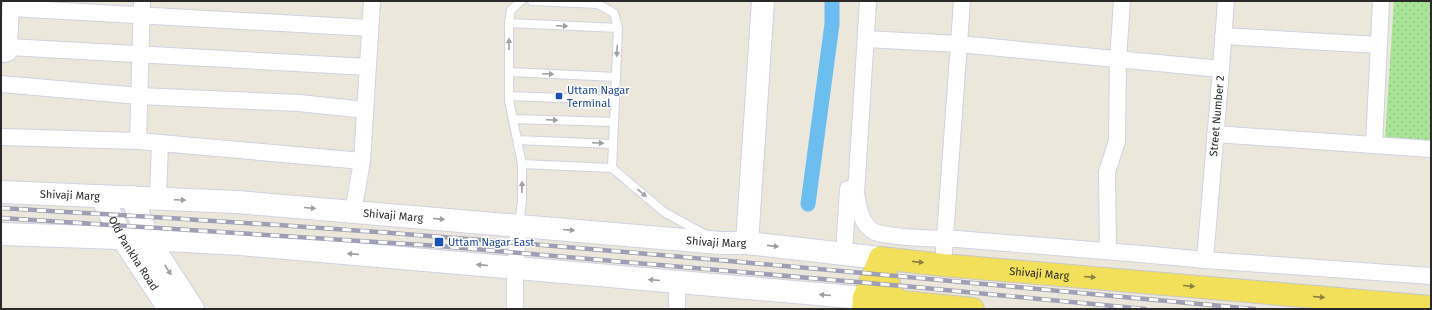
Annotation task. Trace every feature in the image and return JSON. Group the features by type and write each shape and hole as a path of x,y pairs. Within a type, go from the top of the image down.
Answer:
{"main road":[{"path":"747,243 763,1"},
{"name":"Shivaji Marg","path":"1,192 237,202 720,243 747,243 943,265 1431,307"},
{"name":"Old Pankha Road","path":"100,196 123,239 169,309"},
{"name":"Old Pankha Road","path":"132,197 148,239 193,309"},
{"path":"1,234 240,244 677,282 863,304 973,309"},
{"path":"863,304 880,258"},
{"path":"880,258 894,305"}],"street":[{"path":"353,212 362,161 372,1"},
{"path":"844,253 861,1"},
{"path":"868,1 856,193 861,217 871,230 878,233 905,238 945,239 1205,260 1431,276"},
{"path":"943,265 962,1"},
{"path":"1108,251 1107,172 1117,141 1118,60 1122,1"},
{"name":"Street Number 2","path":"1205,260 1226,1"},
{"path":"1374,145 1381,1"},
{"path":"368,67 141,54 5,51 8,10 142,8 370,28"},
{"path":"138,141 142,8"},
{"path":"1224,36 1378,45"},
{"path":"866,39 959,44 1221,69"},
{"path":"1,84 139,96 299,103 365,110"},
{"path":"1215,134 1431,149"},
{"path":"1,137 138,141 362,161"},
{"path":"158,199 160,143"},
{"path":"515,309 515,268 519,226"},
{"path":"677,282 677,309"}],"lane":[{"path":"519,226 522,201 522,164 509,96 509,23 511,10 521,1"},
{"path":"532,1 598,4 614,13 618,28 612,168"},
{"path":"509,23 618,28"},
{"path":"509,72 616,77"},
{"path":"509,96 615,100"},
{"path":"513,119 614,122"},
{"path":"517,140 613,144"},
{"path":"522,164 612,168 664,212 720,243"}],"green space":[{"path":"1394,1 1431,1 1431,142 1385,139"}],"waterway":[{"path":"808,204 832,24 832,1"}],"railway":[{"path":"1,208 222,221 544,245 1254,309"},
{"path":"1,218 439,246 914,287 1145,309"}],"place":[{"name":"Uttam Nagar Terminal","path":"559,96"},
{"name":"Uttam Nagar East","path":"439,242"}]}
